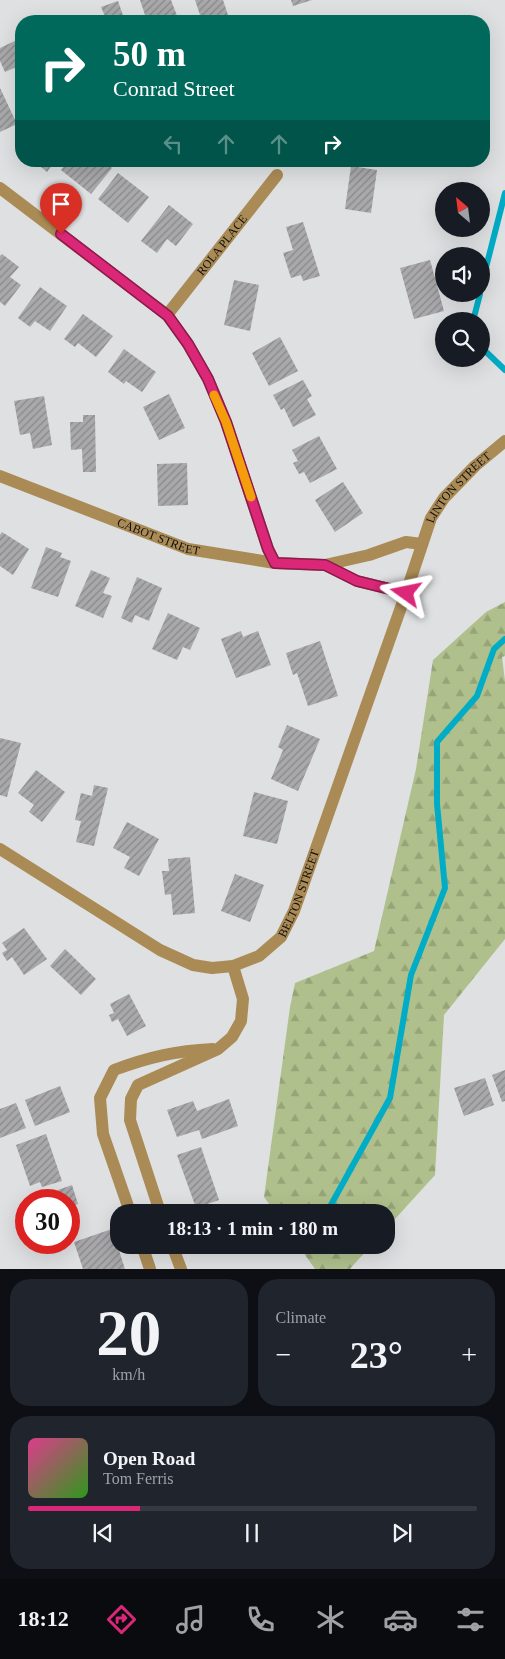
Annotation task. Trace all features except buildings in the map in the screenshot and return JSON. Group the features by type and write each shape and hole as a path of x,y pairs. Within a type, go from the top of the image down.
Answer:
{"street":[{"name":"ROLA PLACE","path":"168,316 277,176"},
{"path":"0,188 168,316 188,344 208,379 226,422 268,549 275,563"},
{"name":"LINTON STREET","path":"422,544 431,518 444,498 474,466 505,440"},
{"name":"CABOT STREET","path":"0,476 188,549 275,563 325,565 369,555 406,542 422,544"},
{"name":"BELTON STREET","path":"0,849 160,950 192,965 212,968 233,966 259,956 281,937 294,911 422,544"},
{"name":"CABOT STREET","path":"325,565 357,581 406,593"},
{"path":"157,1204 130,1120 131,1099 138,1085 218,1049 232,1036 241,1020 243,999 233,966"},
{"path":"127,1204 103,1134 100,1098 114,1070 142,1059 185,1050 218,1049"},
{"path":"145,1254 150,1269"},
{"path":"175,1254 181,1269"}],"green space":[{"path":"505,602 505,656 502,657 505,681 505,939 444,1015 435,1175 395,1219 395,1204 269,1204 264,1197 290,1007 295,983 374,951 416,769 433,660 486,612"},
{"path":"304,1254 363,1254 350,1269 315,1269"}],"waterway":[{"path":"490,252 505,193"},
{"path":"475,312 478,302"},
{"path":"490,356 505,370"},
{"path":"331,1204 390,1098 411,975 445,888 437,804 437,742 477,696 494,649 505,639"}],"slow traffic":[{"path":"214,395 226,422 251,497"}],"route":[{"path":"61,234 168,316 188,344 208,379 226,422 268,549 275,563 325,565 357,581 406,593"}]}
